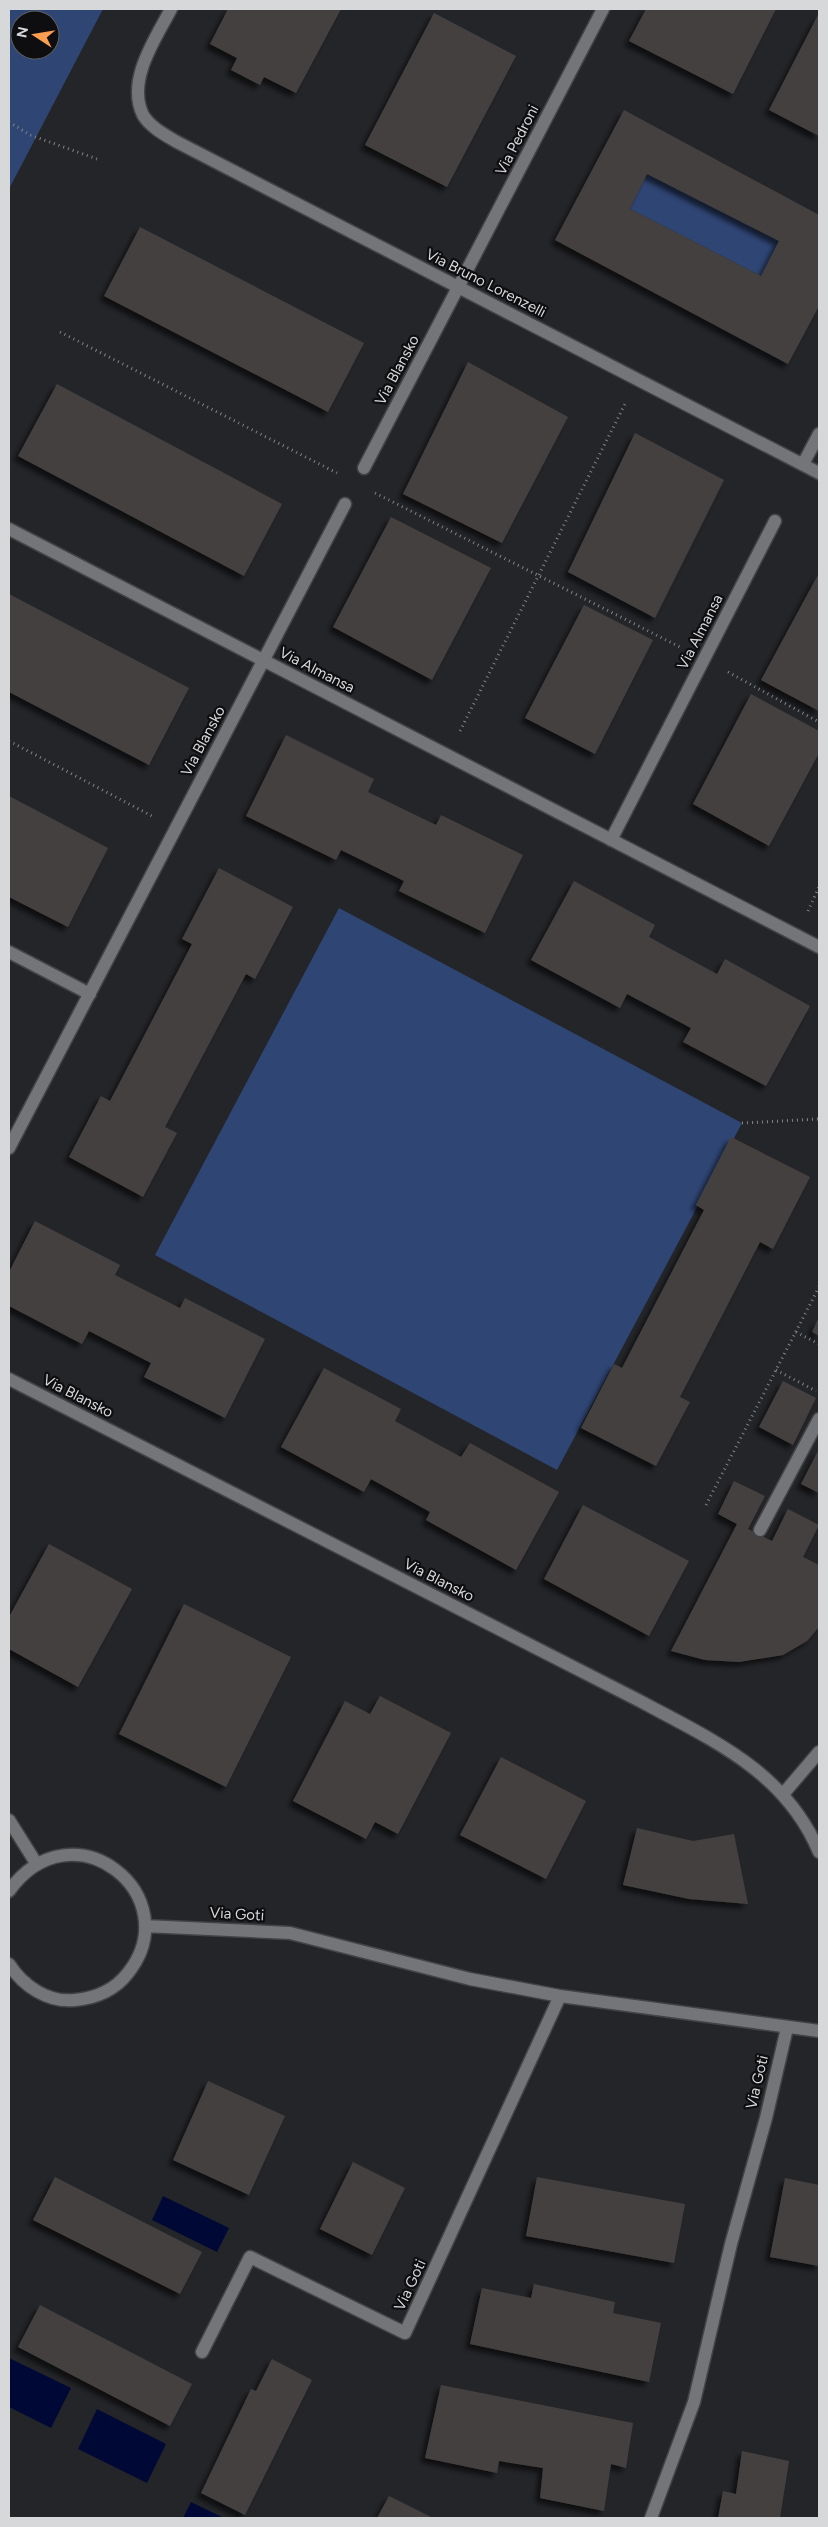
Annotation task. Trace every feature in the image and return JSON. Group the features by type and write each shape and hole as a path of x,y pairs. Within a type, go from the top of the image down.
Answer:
{"street":[{"name":"Via Bruno Lorenzelli","path":"172,9 147,54 140,76 139,94 143,115 155,128 176,142 819,473"},
{"name":"Via Pedroni","path":"459,287 603,9"},
{"name":"Via Blansko","path":"364,468 459,287"},
{"path":"803,464 819,434"},
{"name":"Via Blansko","path":"9,1148 345,504"},
{"name":"Via Almansa","path":"611,840 775,521"},
{"name":"Via Almansa","path":"9,529 819,947"},
{"path":"9,952 90,994"},
{"name":"Via Blansko","path":"9,1379 640,1701 724,1747 761,1772 784,1793 802,1818 819,1852"},
{"path":"760,1530 819,1419"},
{"path":"784,1793 819,1752"},
{"path":"9,1820 36,1863"},
{"path":"9,1891 19,1876 36,1863 54,1856 73,1854 91,1857 108,1864 124,1876 135,1890 142,1908 145,1926 143,1946 135,1965 122,1980 106,1992 93,1997 67,2001 48,1997 30,1988 11,1972"},
{"name":"Via Goti","path":"145,1926 290,1934 453,1976 560,1996 819,2031"},
{"name":"Via Goti","path":"202,2352 250,2257 405,2333 560,1996"},
{"name":"Via Goti","path":"651,2518 694,2402 731,2244 766,2118 787,2028"}],"path":[{"path":"9,122 30,135 97,159"},
{"path":"60,332 341,475"},
{"path":"448,755 637,379"},
{"path":"373,492 538,576"},
{"path":"9,740 176,828"},
{"path":"742,1123 819,1119"},
{"path":"706,1506 819,1287"},
{"path":"796,1332 819,1344"},
{"path":"776,1370 819,1392"}],"shaded area":[{"path":"9,9 103,9 9,189"},
{"path":"647,174 779,241 761,276 630,209"},
{"path":"339,908 742,1123 557,1470 155,1255"},
{"path":"163,2196 229,2228 217,2252 152,2220"},
{"path":"9,2358 71,2388 51,2428 9,2407"},
{"path":"97,2409 166,2444 147,2483 78,2449"},
{"path":"191,2502 224,2518 183,2518"}],"building":[{"path":"228,9 341,9 296,93 264,77 260,85 231,70 237,58 210,44"},
{"path":"646,9 776,9 733,94 629,41"},
{"path":"434,13 516,56 447,187 365,145"},
{"path":"819,13 819,136 769,110"},
{"path":"624,110 819,215 819,306 788,364 555,240","holes":["647,174 779,241 761,276 630,209"]},
{"path":"140,227 364,343 328,412 104,296"},
{"path":"468,362 568,417 502,543 403,494"},
{"path":"57,384 282,504 244,576 18,456"},
{"path":"635,433 724,480 655,618 568,572"},
{"path":"391,517 491,568 432,680 333,627"},
{"path":"819,573 819,711 761,680"},
{"path":"9,594 189,688 149,765 9,692"},
{"path":"584,605 653,640 595,754 525,718"},
{"path":"751,694 819,731 819,753 769,846 693,804"},
{"path":"286,735 374,779 368,792 436,825 441,815 523,855 485,933 399,891 404,881 341,850 336,860 246,816"},
{"path":"9,796 108,848 68,927 9,897"},
{"path":"219,868 293,907 255,979 246,974 165,1127 177,1133 143,1197 69,1157 101,1096 110,1101 192,944 182,939"},
{"path":"574,881 655,925 649,937 717,974 725,959 810,1006 766,1086 683,1042 691,1028 627,994 620,1008 531,960"},
{"path":"731,1137 810,1177 773,1249 760,1242 680,1397 690,1402 656,1466 581,1428 614,1364 622,1368 704,1210 696,1205"},
{"path":"35,1221 120,1265 115,1275 180,1308 185,1298 265,1339 225,1418 144,1377 151,1363 89,1331 82,1344 9,1306 9,1272"},
{"path":"819,1317 819,1336 812,1332"},
{"path":"324,1368 401,1409 395,1421 461,1457 470,1443 559,1492 516,1570 426,1520 430,1512 371,1479 364,1492 281,1447"},
{"path":"783,1381 816,1398 793,1445 759,1427"},
{"path":"819,1449 819,1493 801,1484"},
{"path":"734,1481 765,1496 748,1529 772,1541 788,1509 819,1525 803,1557 819,1565 819,1627 807,1641 783,1655 739,1662 705,1660 671,1651 737,1524 718,1514"},
{"path":"583,1505 689,1561 649,1636 544,1579"},
{"path":"49,1544 132,1589 78,1687 9,1649 9,1617"},
{"path":"184,1604 291,1657 226,1787 119,1734"},
{"path":"380,1696 451,1733 398,1834 375,1822 366,1839 293,1801 345,1701 370,1714"},
{"path":"501,1757 586,1801 546,1879 460,1835"},
{"path":"637,1828 693,1841 734,1834 748,1904 689,1899 623,1885"},
{"path":"208,2081 285,2116 249,2195 173,2160"},
{"path":"353,2162 405,2188 372,2255 320,2229"},
{"path":"55,2177 202,2252 180,2294 33,2220"},
{"path":"537,2177 685,2204 674,2263 526,2236"},
{"path":"785,2178 819,2185 819,2266 770,2257"},
{"path":"534,2284 615,2302 613,2313 661,2323 649,2382 470,2344 482,2288 531,2298"},
{"path":"40,2305 192,2384 170,2426 18,2347"},
{"path":"272,2359 312,2380 245,2515 201,2493 251,2389 256,2391"},
{"path":"441,2385 633,2423 626,2468 611,2464 604,2511 540,2498 543,2468 499,2461 497,2473 425,2458"},
{"path":"742,2451 789,2461 780,2518 718,2518 723,2491 736,2494"},
{"path":"389,2496 433,2518 377,2518"}]}
